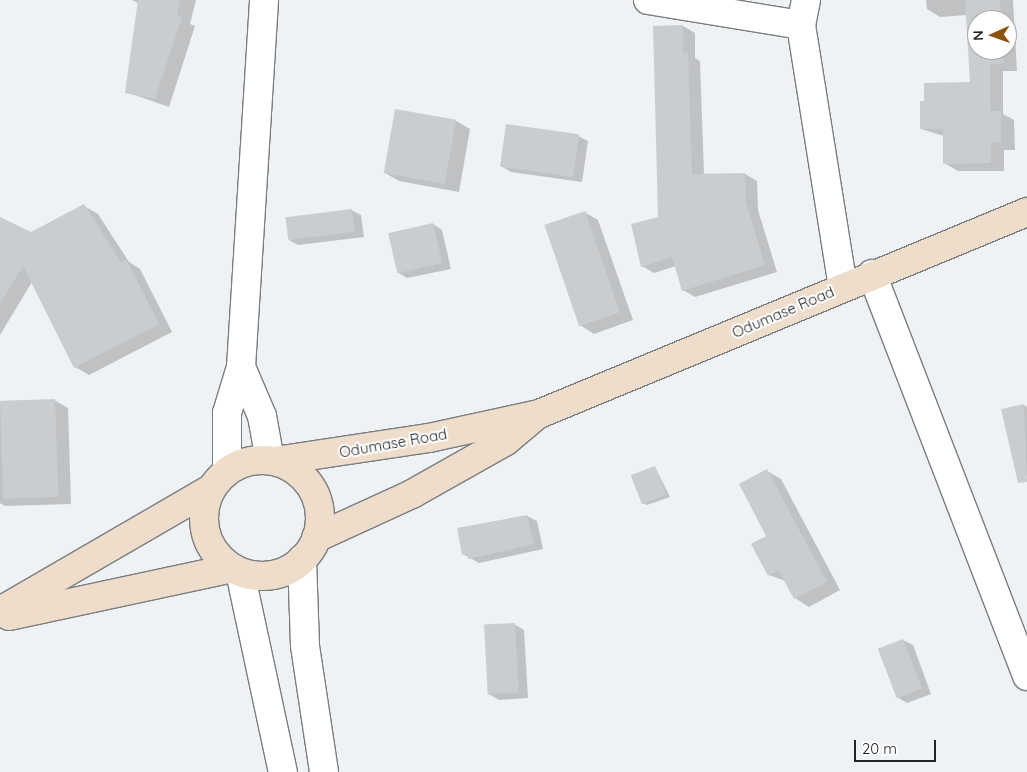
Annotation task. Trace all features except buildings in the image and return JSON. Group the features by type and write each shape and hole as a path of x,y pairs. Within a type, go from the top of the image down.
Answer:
{"main road":[{"name":"Odumase Road","path":"272,460 429,438 540,414 843,286 1027,212"},
{"name":"Odumase Road","path":"309,549 463,466 540,414"},
{"path":"0,611 247,461 272,460 308,482 320,519 309,549 273,575 237,570 0,618"},
{"path":"220,479 204,509 206,533 216,553 237,570"}],"street":[{"path":"220,479 227,413 241,367 264,0"},
{"path":"648,0 804,12 843,286"},
{"path":"872,274 1027,676"},
{"path":"241,367 262,416 272,460"},
{"path":"309,549 305,646 324,772"},
{"path":"237,570 283,772"}]}
